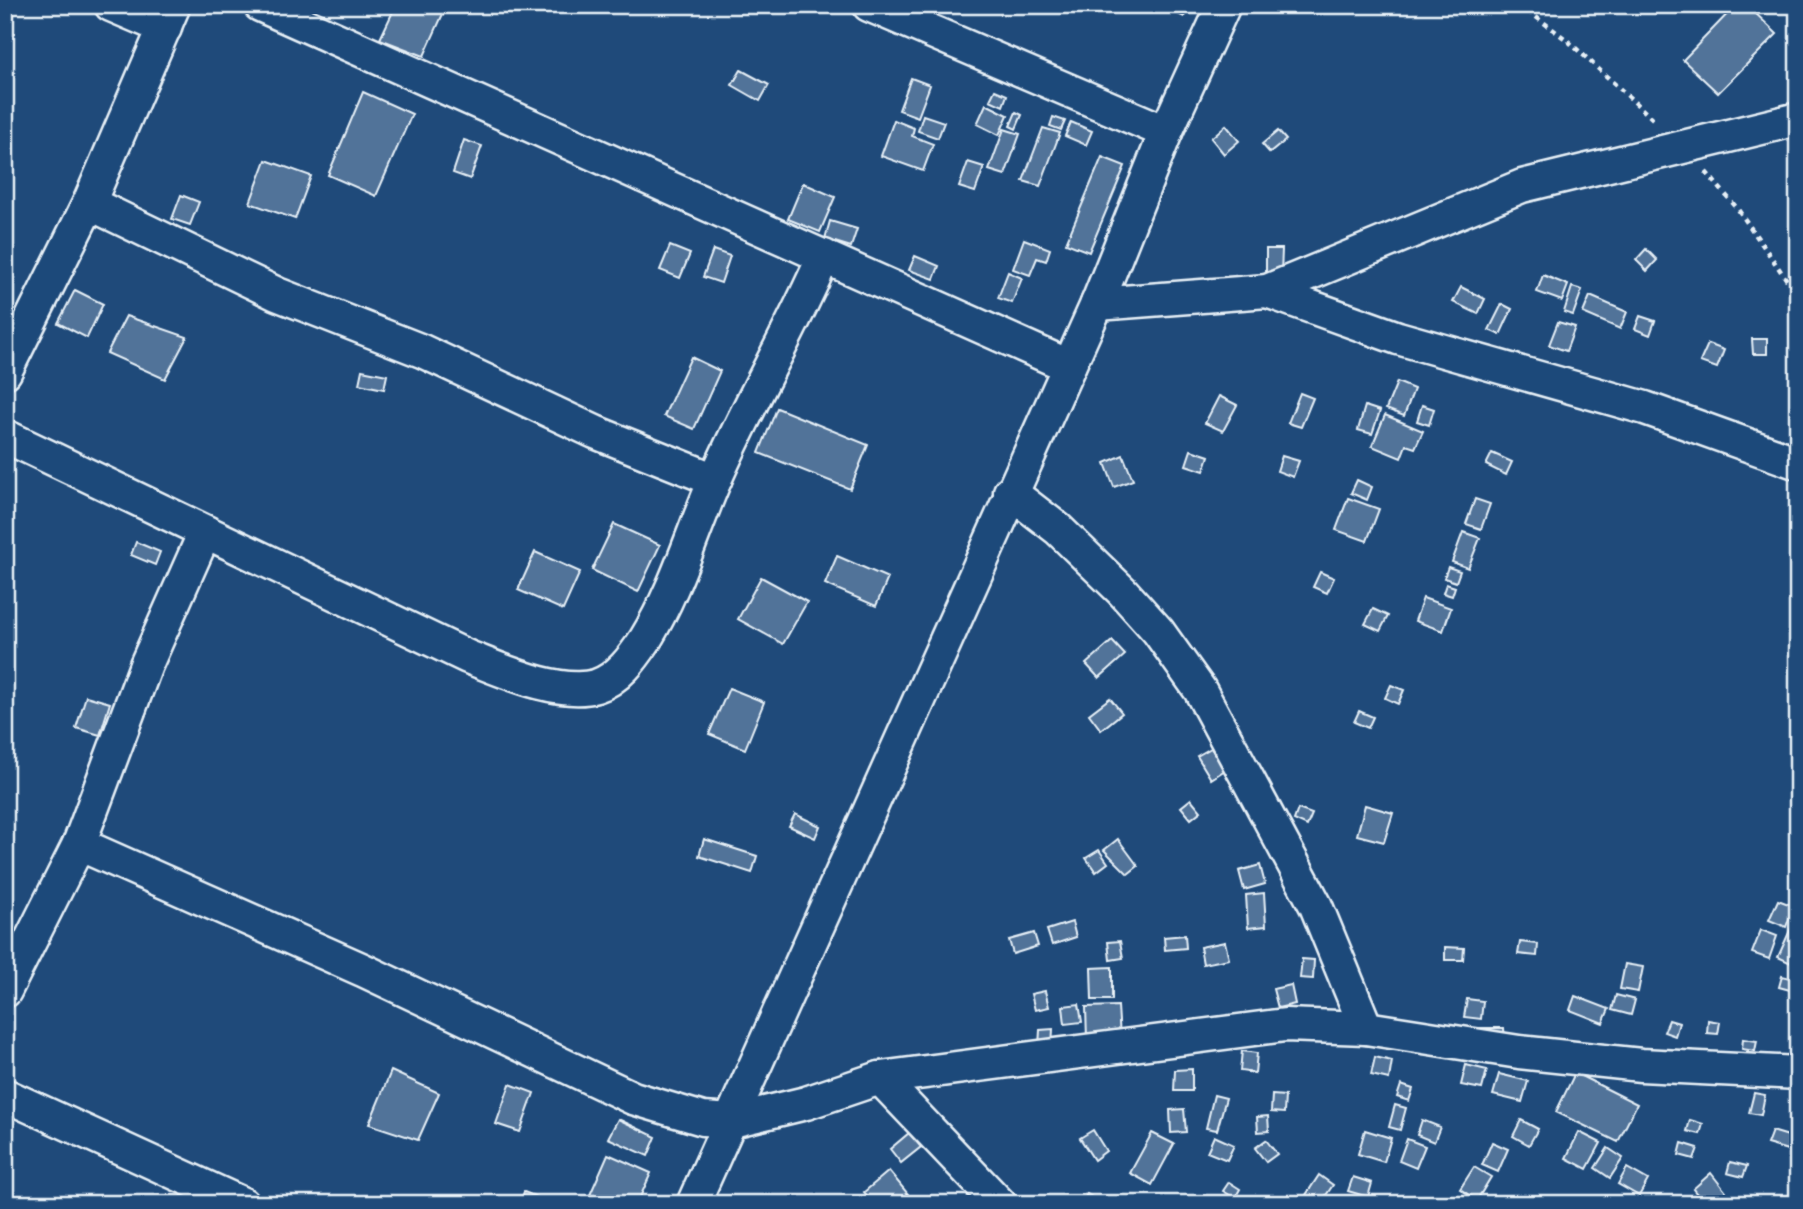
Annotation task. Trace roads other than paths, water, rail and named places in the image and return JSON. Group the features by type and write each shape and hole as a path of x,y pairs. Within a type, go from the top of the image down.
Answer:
{"street":[{"path":"5,372 89,204 170,17 111,5"},
{"path":"260,5 1069,366"},
{"path":"869,5 932,18 1166,132"},
{"path":"693,1204 1010,492 1097,304 1166,132 1223,5"},
{"path":"1097,304 1267,291 1522,186 1798,119"},
{"path":"89,204 277,294 422,351 595,432 715,480"},
{"path":"5,436 468,657 514,675 567,687 596,685 621,671 645,640 669,595 715,480 824,256"},
{"path":"1267,291 1398,338 1646,408 1798,463"},
{"path":"1010,492 1058,529 1123,592 1158,631 1200,690 1316,906 1366,1028"},
{"path":"5,991 79,844 146,665 205,532"},
{"path":"79,844 363,970 633,1098 703,1119 732,1121 806,1103 880,1078 1285,1025 1366,1028 1519,1052 1600,1061 1798,1073"},
{"path":"880,1078 1000,1204"},
{"path":"5,1095 243,1204"}]}
